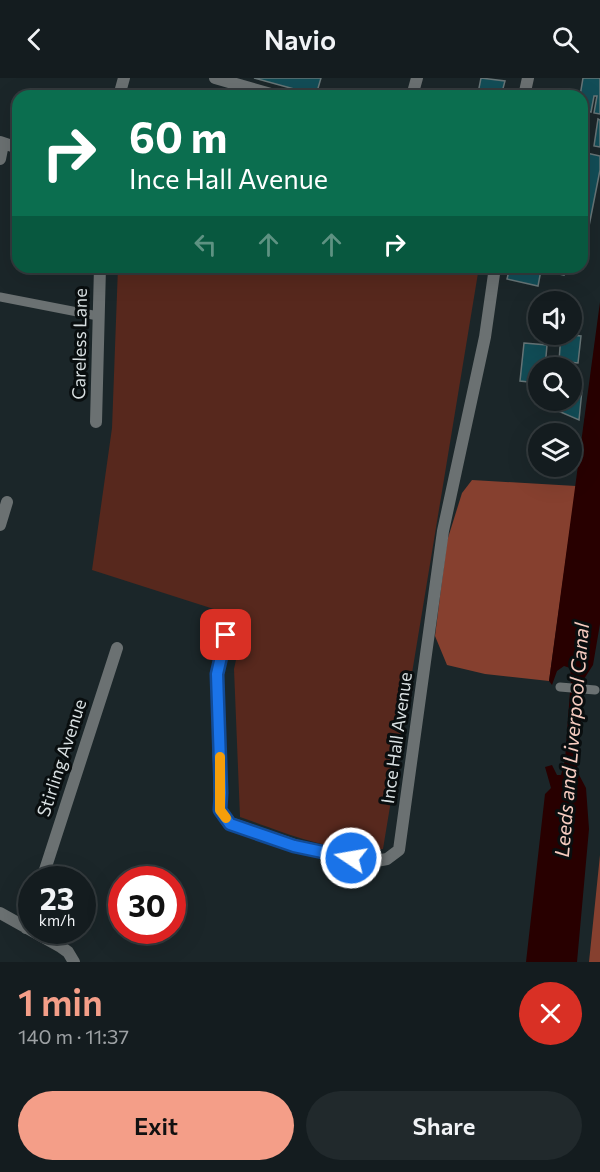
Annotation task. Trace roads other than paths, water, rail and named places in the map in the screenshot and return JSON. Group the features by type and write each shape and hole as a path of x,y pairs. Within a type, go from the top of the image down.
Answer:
{"street":[{"path":"215,78 257,90"},
{"path":"0,159 2,143"},
{"name":"Careless Lane","path":"96,422 100,273"},
{"name":"Ince Hall Avenue","path":"226,635 217,674 220,810 230,824 294,846 370,862 387,859 399,850 443,531 485,337 494,273"},
{"path":"0,525 7,502"},
{"name":"Stirling Avenue","path":"46,866 117,648"},
{"path":"0,913 18,923"},
{"path":"57,944 68,952 75,962"}],"lane":[{"path":"0,297 98,316"},
{"path":"560,687 595,690"}],"water":[{"name":"Leeds and Liverpool Canal","path":"600,302 600,624 593,665 584,679 577,771 586,788 589,829 577,962 526,962 545,794 551,788 545,767 552,765 557,775 561,775 565,760 570,668 564,666 557,671 552,685 549,681 576,477 582,477 582,436"}]}
